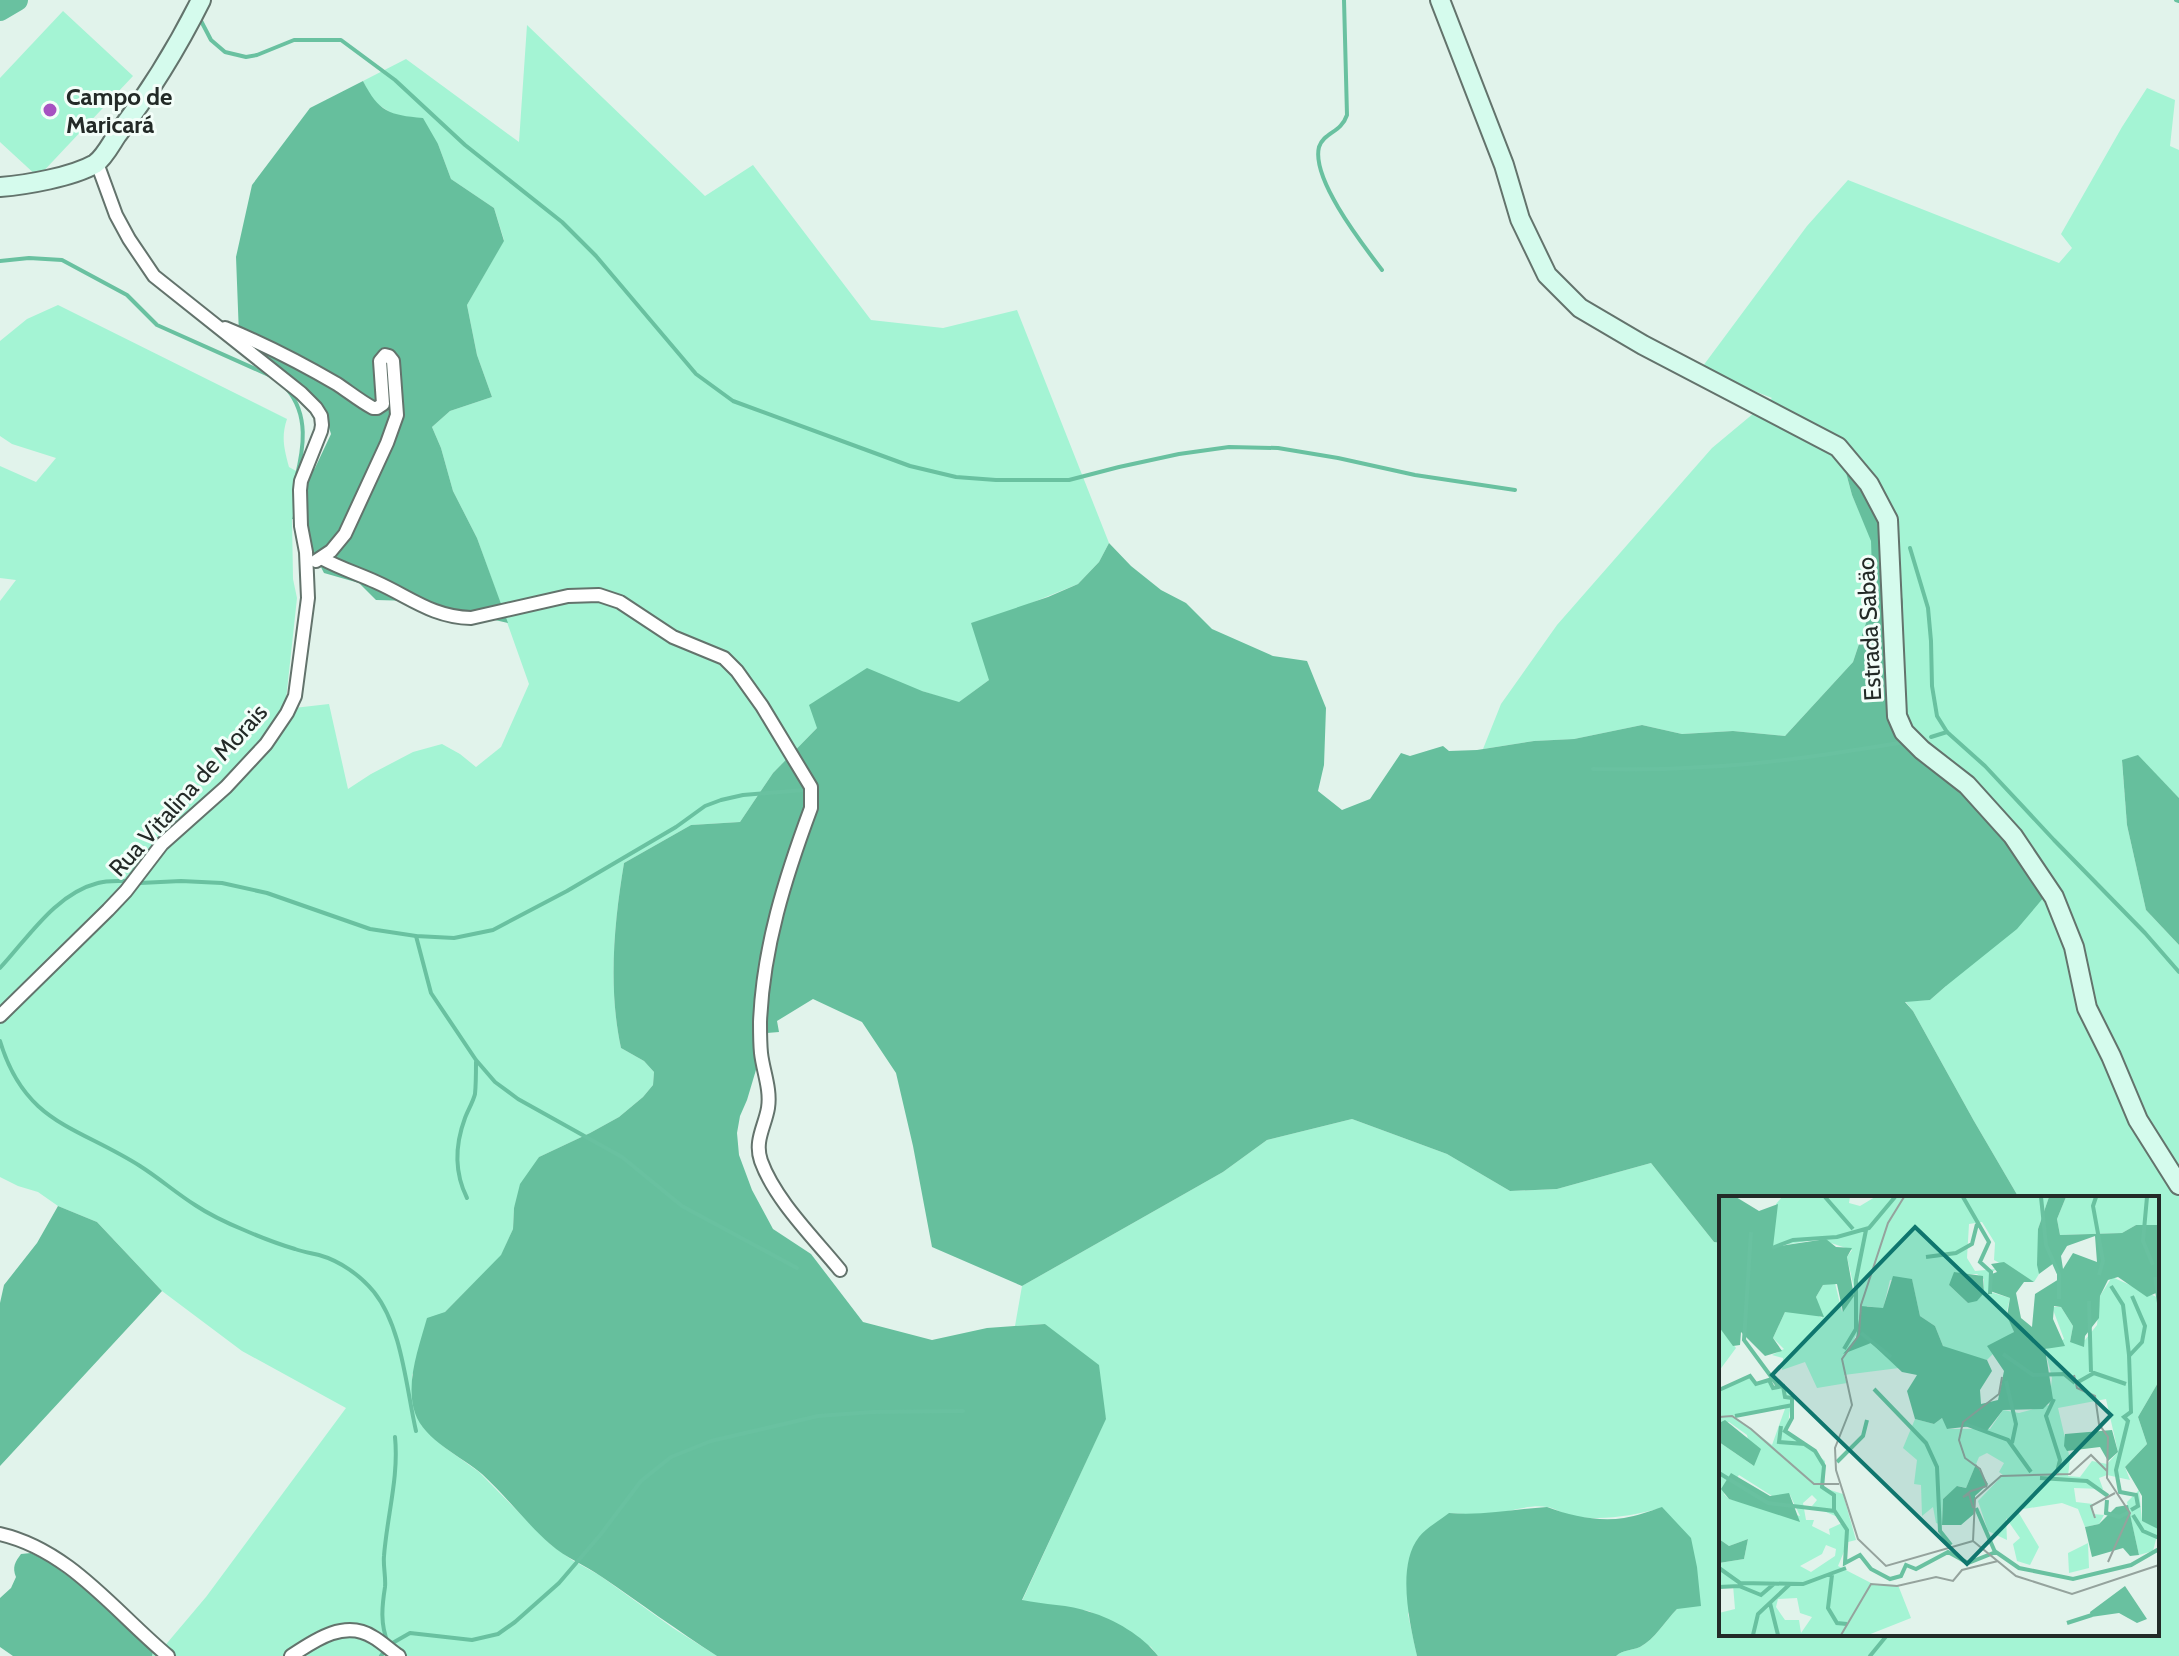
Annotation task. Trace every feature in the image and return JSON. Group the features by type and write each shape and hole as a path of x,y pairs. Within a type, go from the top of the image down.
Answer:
{"street":[{"path":"0,187 60,176 97,163 149,92 201,0"},
{"name":"Estrada Sabäo","path":"1440,0 1504,165 1520,219 1547,275 1580,308 1643,345 1838,447 1869,484 1888,520 1897,716 1904,732 1967,785 2013,836 2054,897 2074,947 2087,1008 2138,1120 2179,1185"},
{"name":"Rua Vitalina de Morais","path":"0,1016 108,910 162,844 226,787 266,744 295,696 308,598 300,490 321,431 321,416 301,393 165,285 145,264 116,215 97,163"},
{"path":"215,324 258,342 337,384 373,408 381,407 384,399 380,361 385,355 393,361 397,415 387,443 345,534 323,559 307,562"},
{"path":"323,559 440,615 459,618 568,596 605,596 620,602 673,637 724,658 737,671 799,767 811,787 812,796 811,808 781,895 763,976 761,1055 768,1107 759,1136 760,1159 786,1203 840,1270"},
{"path":"0,1534 21,1539 71,1568 168,1656"},
{"path":"291,1656 322,1637 344,1629 359,1630 372,1636 399,1656"}],"green space":[{"name":"Campo de Maricará","path":"63,11 133,76 38,177 0,142 0,78"},
{"path":"527,25 705,196 753,165 871,320 943,328 1017,310 1109,543 1099,562 1078,584 1019,608 989,680 958,703 922,691 817,728 773,773 740,822 691,825 624,863 614,956 617,1025 621,1048 644,1061 654,1072 653,1085 619,1117 539,1157 514,1208 513,1229 501,1256 445,1312 412,1375 415,1412 422,1426 444,1447 479,1472 550,1544 717,1656 152,1656 153,1652 157,1655 206,1597 346,1408 242,1351 162,1291 97,1222 0,1177 0,601 16,580 0,578 0,466 36,482 56,458 12,444 0,436 0,341 27,319 58,305 287,419 284,443 289,467 305,476 292,519 293,579 297,598 285,709 329,704 348,789 413,752 442,744 476,767 501,747 529,684 477,538 453,491 432,427 450,411 492,397 477,355 467,305 504,240 494,208 451,179 438,144 373,101 363,81 406,59 519,142"},
{"path":"363,81 374,99 386,110 423,118 438,144 451,179 494,208 504,241 467,305 477,355 492,397 450,411 432,427 453,491 477,538 508,623 412,601 376,600 359,583 324,573 310,546 303,521 292,519 305,476 315,468 331,434 324,411 239,335 236,257 252,185 310,108"},
{"path":"2147,88 2175,100 2170,146 2179,150 2179,798 2138,756 2122,761 2127,825 2146,910 2179,945 2179,1656 1616,1656 1645,1644 1677,1609 1662,1508 1606,1518 1571,1516 1540,1506 1492,1514 1449,1513 1408,1614 1417,1656 1158,1656 1151,1647 1089,1611 1022,1601 1106,1418 1045,1324 1015,1326 1022,1286 1223,1172 1267,1140 1352,1119 1447,1154 1510,1191 1557,1189 1651,1163 1714,1242 1719,1243 1719,1636 2159,1636 2159,1196 2018,1196 1905,1001 1930,1000 1946,986 1900,688 1903,602 1839,447 1852,495 1872,541 1873,602 1853,662 1785,736 1733,731 1682,734 1642,725 1574,739 1483,749 1501,704 1557,625 1712,448 1772,398 1700,370 1807,226 1848,180 2059,263 2072,248 2061,234"},
{"path":"1838,443 1885,517 1903,602 1900,688 1909,750 1921,752 1990,820 2050,890 2017,929 1930,1000 1905,1002 2018,1196 1719,1196 1719,1243 1714,1242 1651,1163 1557,1189 1510,1191 1447,1154 1352,1119 1267,1140 1223,1172 1022,1286 932,1247 896,1073 862,1022 813,999 777,1021 779,1032 767,1033 740,1116 737,1133 739,1155 752,1190 773,1229 811,1254 863,1322 932,1340 987,1328 1045,1324 1099,1365 1106,1419 1022,1600 1074,1607 1099,1615 1136,1635 1158,1656 717,1656 556,1549 482,1474 435,1440 420,1423 412,1401 412,1377 427,1318 445,1312 501,1255 513,1229 520,1184 539,1157 619,1117 653,1085 654,1072 644,1061 621,1048 617,1025 614,956 624,863 691,825 740,822 773,773 817,728 809,705 867,668 922,691 959,702 989,680 971,623 1078,584 1099,562 1109,543 1131,566 1161,590 1186,603 1212,629 1273,656 1307,661 1326,708 1324,765 1318,791 1342,810 1370,799 1401,753 1410,756 1443,746 1449,751 1477,750 1534,741 1574,739 1642,725 1682,734 1733,731 1785,736 1853,662 1873,602 1871,541 1852,495"},
{"path":"2138,755 2179,798 2179,945 2146,910 2127,825 2122,760"},
{"path":"58,1206 97,1222 162,1291 0,1466 0,1303 4,1285 37,1243"},
{"path":"1547,1507 1595,1519 1614,1519 1662,1507 1691,1538 1701,1606 1677,1609 1645,1644 1616,1656 1417,1656 1408,1612 1406,1579 1412,1549 1419,1537 1449,1513"},
{"path":"31,1553 49,1562 111,1608 153,1652 152,1656 13,1656 0,1647 0,1598 11,1588 16,1577 14,1567 21,1554"}],"waterway":[{"path":"0,10 17,0"},
{"path":"1344,0 1347,115 1341,125 1321,142 1319,160 1340,211 1382,270"},
{"path":"199,17 211,40 225,52 246,57 294,40 341,40 395,80 465,145 562,222 596,256 696,374 733,401 910,466 956,477 1069,480 1179,454 1229,447 1278,448 1415,475 1515,490"},
{"path":"0,261 29,258 62,260 127,295 157,325 271,376"},
{"path":"287,389 302,421 301,456 296,479"},
{"path":"1910,548 1928,608 1932,686 1937,716 1947,732 1985,766 2179,972"},
{"path":"1931,737 1947,732"},
{"path":"1593,769 1674,769 1745,764 1905,742"},
{"path":"140,883 222,883 267,893 370,929 454,938 493,930 567,891 676,827 705,806 743,795 804,790"},
{"path":"0,968 43,918 68,897 101,882 129,881"},
{"path":"416,936 431,993 476,1060 495,1082 518,1099 622,1157 682,1206 797,1268"},
{"path":"0,1041 11,1069 24,1090 56,1120 140,1166 188,1200 231,1225 327,1258 362,1280 374,1292 391,1322 402,1358 416,1431"},
{"path":"467,1198 458,1168 458,1148 475,1094 476,1062"},
{"path":"381,1656 389,1645 410,1633 472,1640 498,1634 559,1583 641,1481 671,1457 711,1441 818,1416 963,1411"},
{"path":"388,1643 382,1615 395,1437"},
{"path":"1870,1656 1886,1636"}],"place":[{"name":"Campo de Maricará","path":"50,110"}]}
